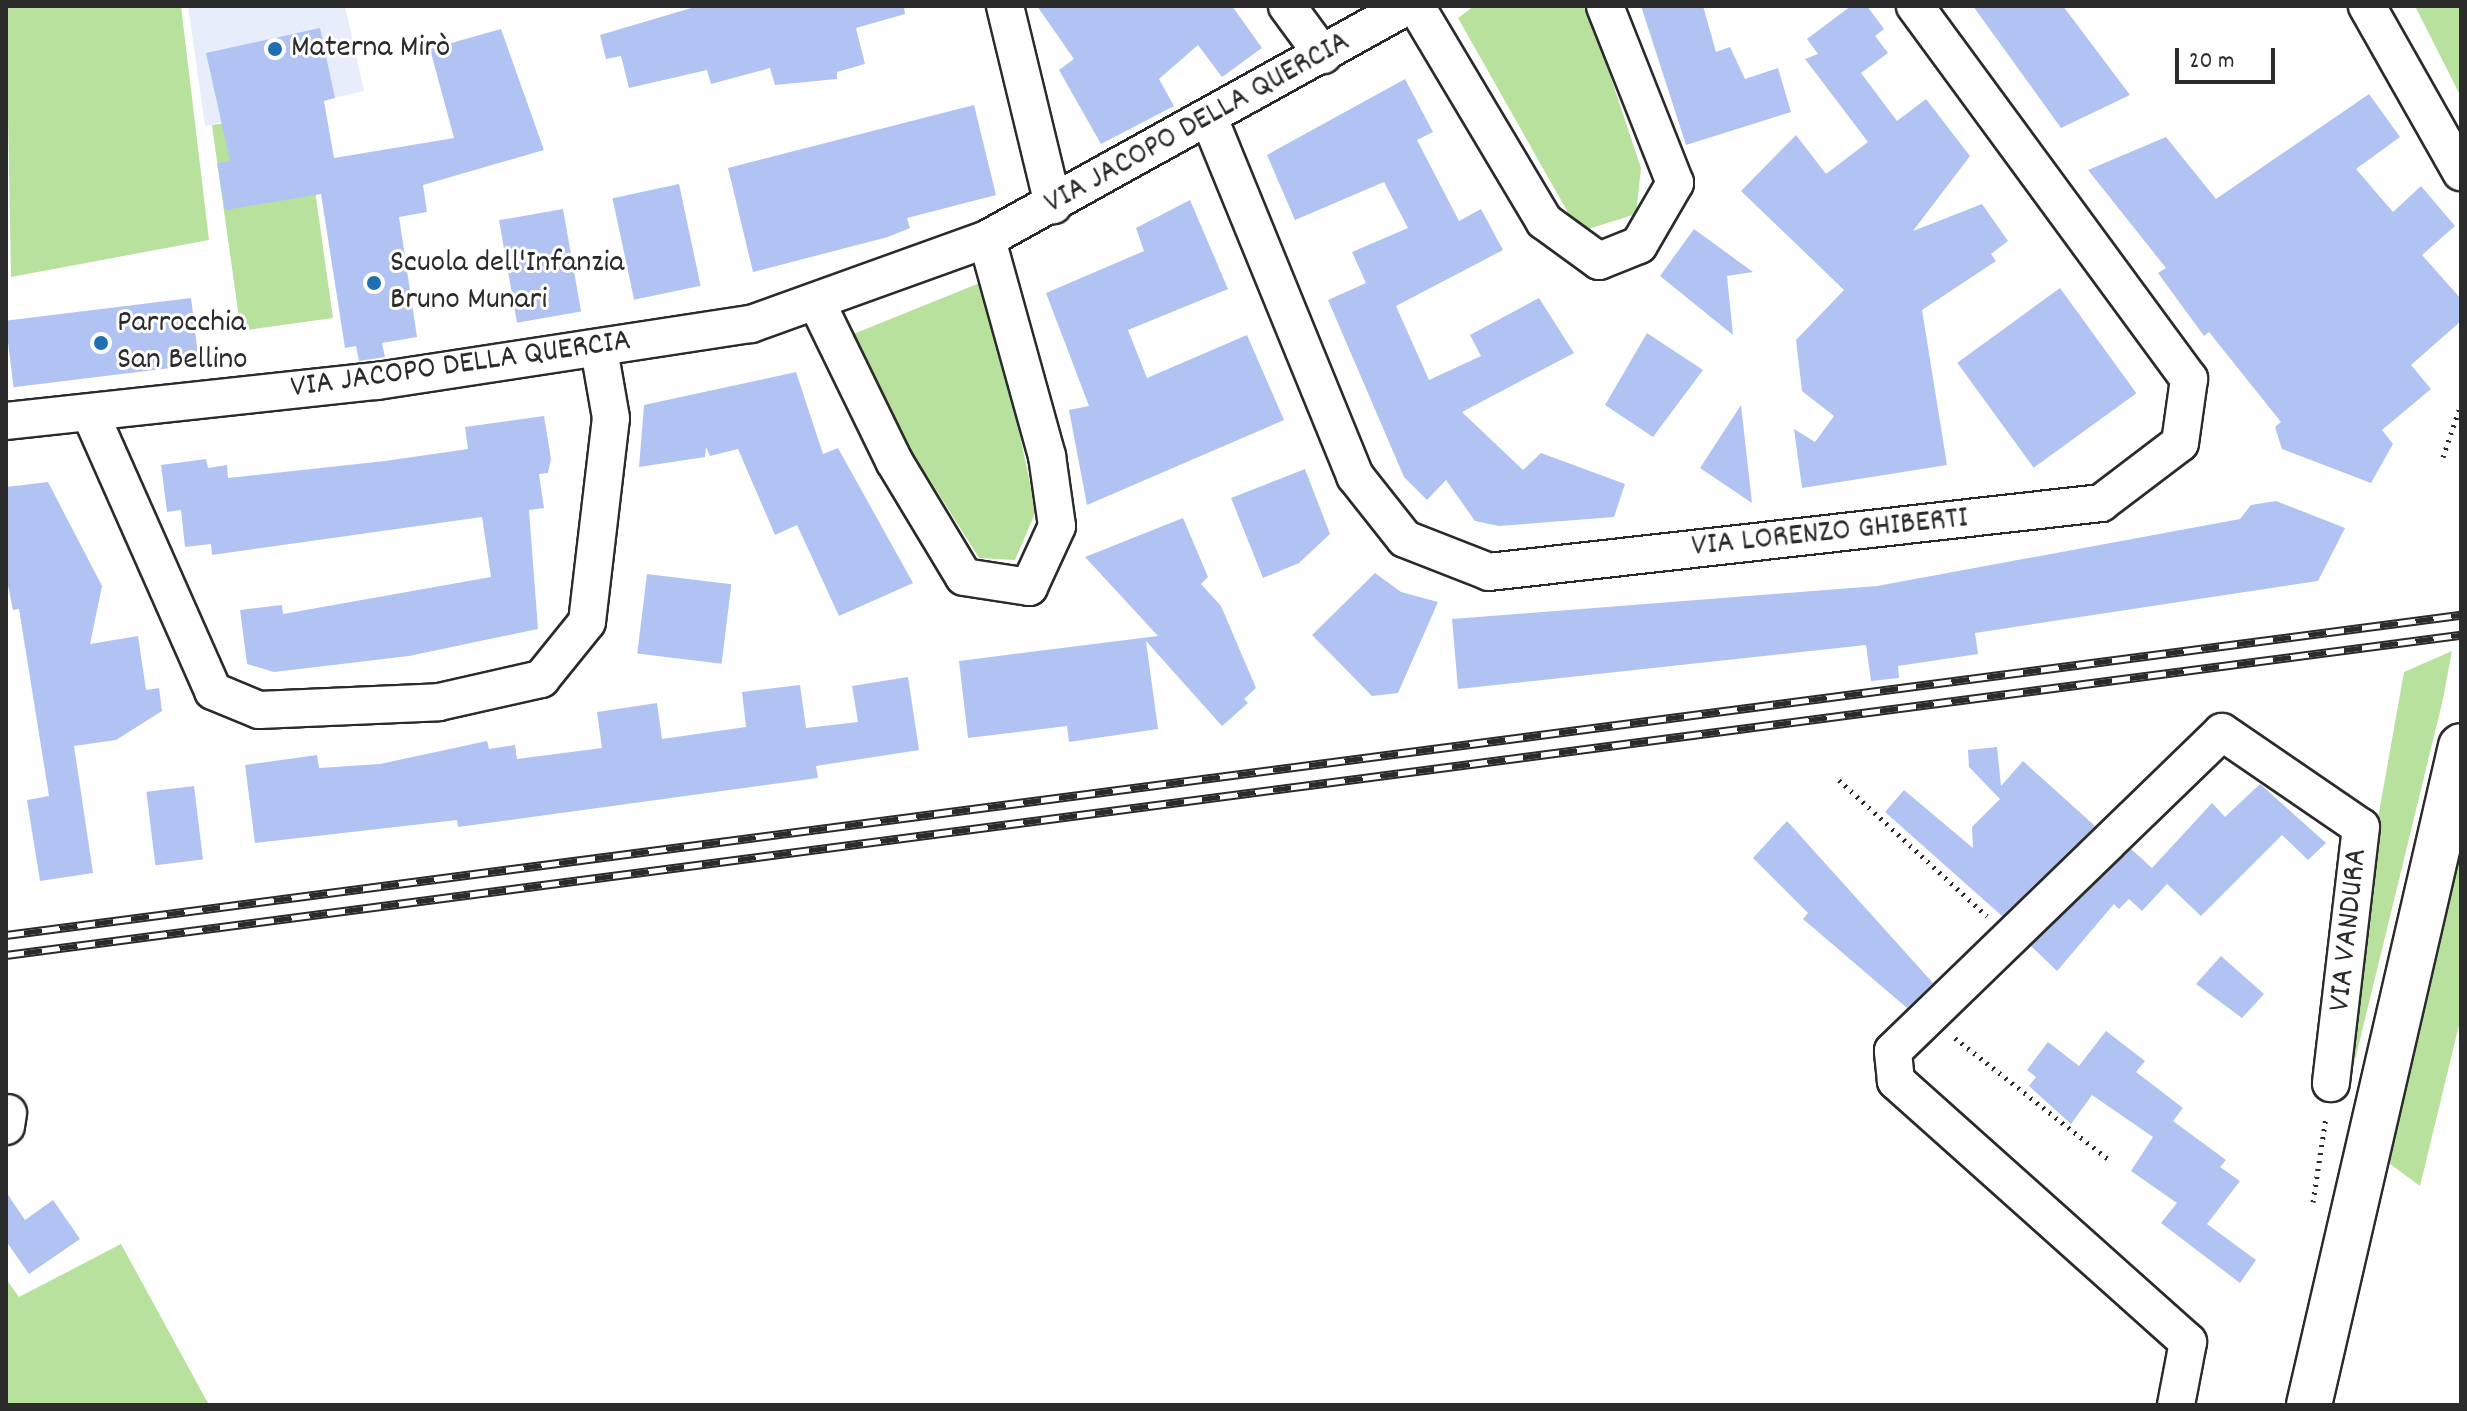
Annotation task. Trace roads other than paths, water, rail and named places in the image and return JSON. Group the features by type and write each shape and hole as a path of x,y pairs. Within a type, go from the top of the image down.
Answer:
{"main road":[{"path":"2309,1405 2461,746"}],"street":[{"path":"1005,6 1053,205"},
{"path":"1287,6 1323,55"},
{"name":"VIA JACOPO DELLA QUERCIA","path":"6,421 599,349 751,324 817,303 987,239 1407,6"},
{"path":"1416,6 1544,221 1599,261 1639,245 1675,183 1605,6"},
{"name":"VIA LORENZO GHIBERTI","path":"1209,118 1355,476 1405,539 1489,572 2101,503 2180,443 2189,379 1915,6"},
{"path":"2367,6 2461,172"},
{"path":"817,303 894,461 964,577 1029,587 1057,526 1047,456 987,239"},
{"path":"90,413 213,691 259,710 439,702 541,679 587,622 611,418 599,349"},
{"name":"VIA VANDURA","path":"2176,1405 2188,1342 1896,1081 1893,1051 2222,732 2361,827 2331,1083"}],"railway":[{"path":"6,935 2461,615"},
{"path":"6,955 2461,635"}],"place":[{"name":"Materna Mirò","path":"275,49"},
{"name":"Scuola dell'Infanzia Bruno Munari","path":"374,283"},
{"name":"Parrocchia San Bellino","path":"101,343"}]}
